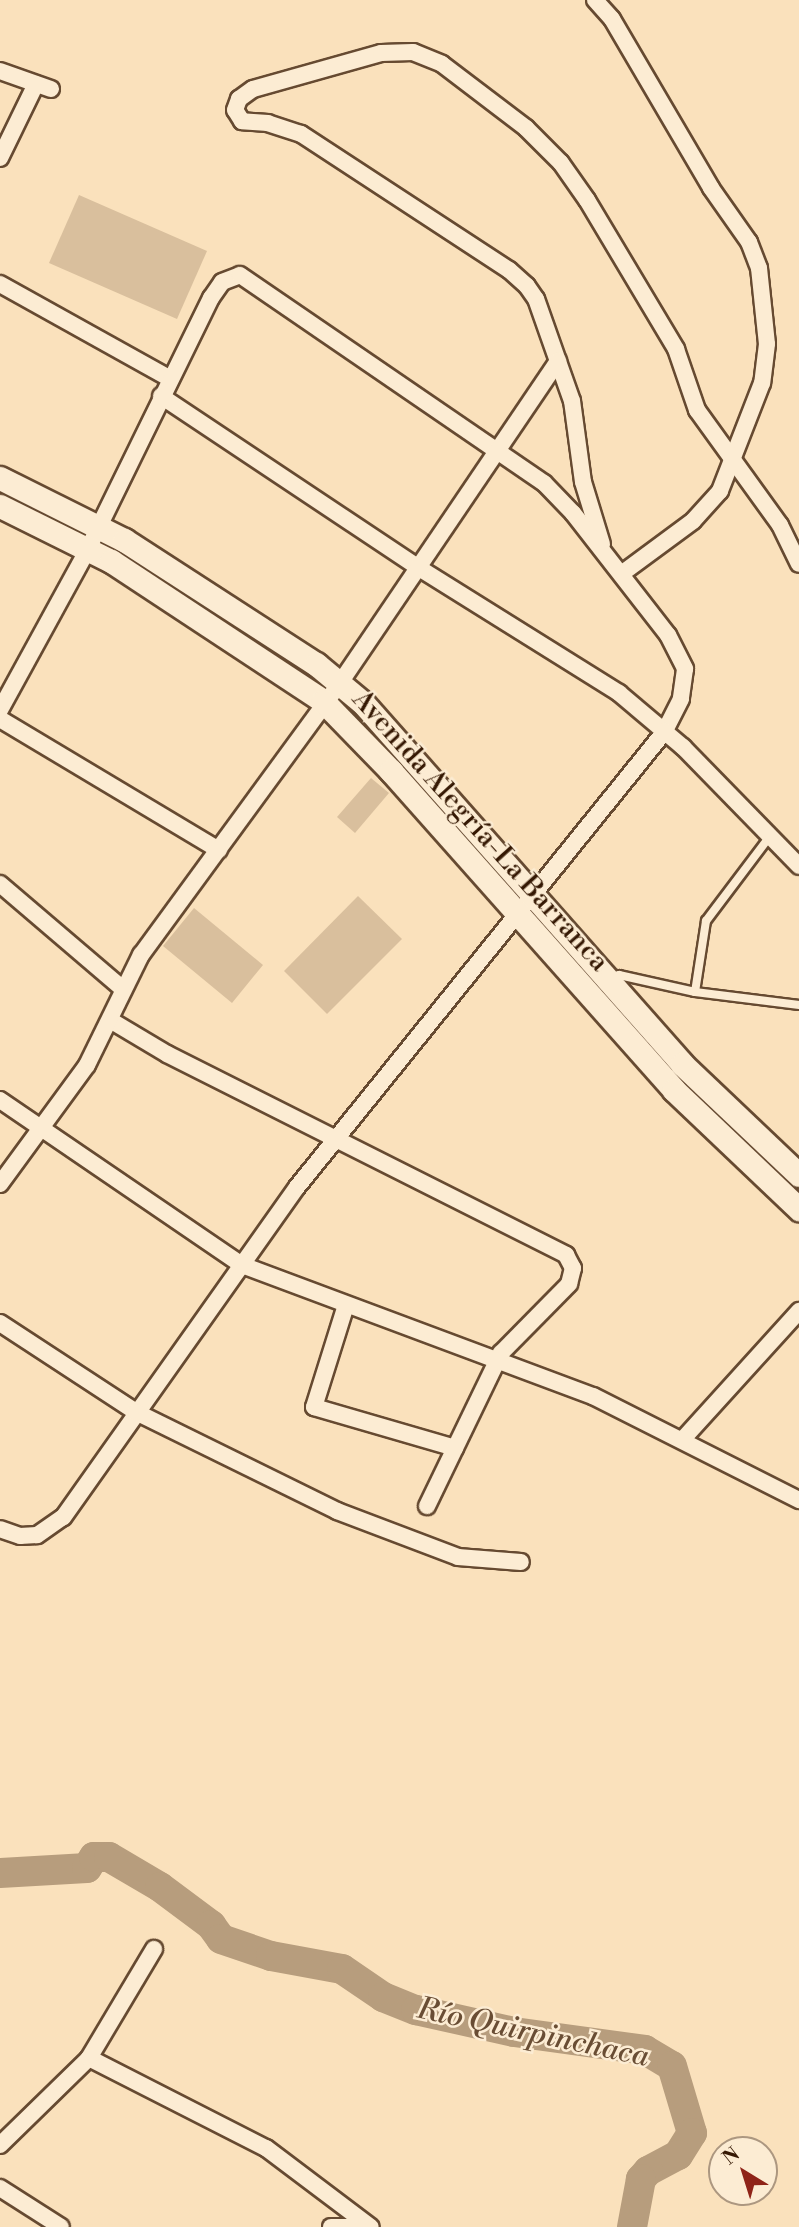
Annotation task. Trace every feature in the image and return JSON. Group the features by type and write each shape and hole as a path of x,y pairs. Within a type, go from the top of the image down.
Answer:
{"main road":[{"name":"Avenida Alegría-La Barranca","path":"0,478 99,527 340,683 398,740 682,1064 799,1175"},
{"name":"Avenida Alegría-La Barranca","path":"0,506 88,550 212,625 323,701 399,780 674,1090 799,1209"}],"street":[{"path":"595,0 612,19 711,188 749,242 759,268 765,357 762,383 735,461 720,491 693,521 621,574"},
{"path":"605,553 583,482 572,401 536,299 509,270 301,134 268,123 242,121 236,110 239,99 253,89 381,53 413,52 442,64 526,128 561,163 677,349 697,410 780,525 799,564"},
{"path":"0,71 44,86 0,158"},
{"path":"0,710 88,550 169,378 216,289 228,278 240,275 544,483 605,553 668,635 685,669 681,699 665,730 336,1137 52,1528 20,1536 0,1529"},
{"path":"0,285 169,378"},
{"path":"0,1184 87,1065 141,955 219,850 323,701 340,683 558,361"},
{"path":"161,396 419,568 593,676 665,730 799,866"},
{"path":"0,719 219,850"},
{"path":"0,884 123,989"},
{"path":"110,1020 167,1054 566,1255 573,1268 569,1284 509,1342 496,1363 427,1506"},
{"path":"0,1100 242,1265 496,1363 593,1396 683,1438 799,1500"},
{"path":"346,1305 314,1407 455,1448"},
{"path":"683,1438 799,1311"},
{"path":"0,1323 136,1412 417,1545 458,1557 521,1562"},
{"path":"0,2145 89,2057 155,1949"},
{"path":"89,2057 266,2148 371,2227"},
{"path":"0,2188 61,2227"},
{"path":"331,2227 371,2227"}],"lane":[{"path":"695,992 706,921 771,836"},
{"path":"607,979 619,975 695,992 799,1005"}],"shaded area":[{"path":"79,195 207,251 177,319 49,263"},
{"path":"0,485 84,526 81,533 0,494"},
{"path":"112,540 331,684 326,692 108,548"},
{"path":"358,708 520,892 514,898 351,715"},
{"path":"371,778 389,793 355,833 337,817"},
{"path":"358,896 402,939 327,1014 284,971"},
{"path":"194,908 263,965 232,1003 163,946"}],"waterway":[{"name":"Río Quirpinchaca","path":"0,1873 87,1868 94,1857 109,1857 160,1887 211,1925 221,1939 271,1956 342,1969 383,1997 416,2010 514,2032 645,2050 672,2066 692,2133 678,2155 648,2171 641,2179 632,2227"}]}
